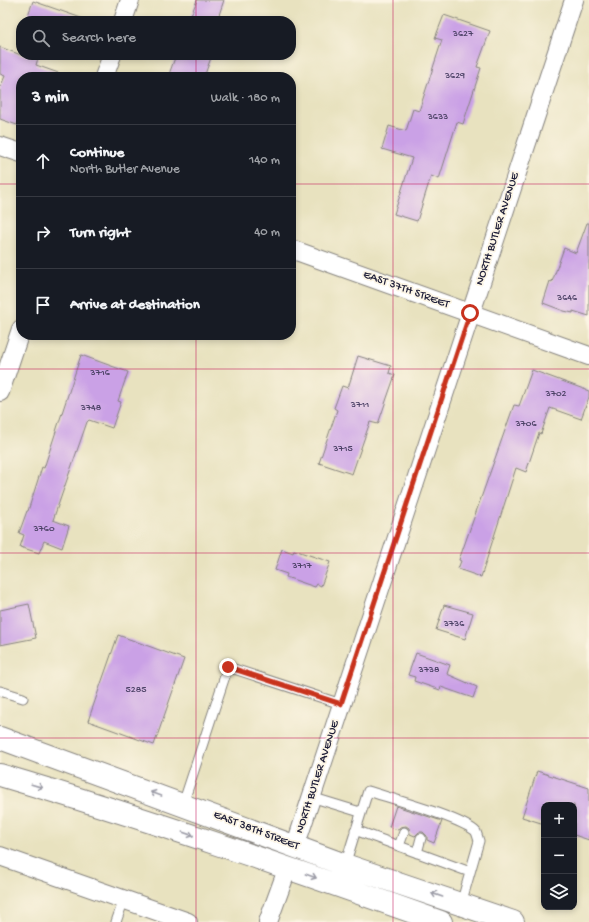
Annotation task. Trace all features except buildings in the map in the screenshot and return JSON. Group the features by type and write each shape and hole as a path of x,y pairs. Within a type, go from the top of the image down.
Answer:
{"main road":[{"name":"EAST 38TH STREET","path":"0,738 345,864 513,922"},
{"name":"EAST 38TH STREET","path":"0,775 105,806 288,867 441,922"}],"street":[{"path":"125,16 130,0"},
{"name":"NORTH BUTLER AVENUE","path":"295,846 574,0"},
{"path":"106,72 110,60"},
{"path":"0,146 16,151"},
{"name":"EAST 37TH STREET","path":"296,251 589,356"},
{"path":"0,392 17,340"},
{"path":"0,856 188,922"},
{"path":"268,922 288,867"}],"lane":[{"path":"183,804 228,667 341,704"},
{"path":"0,691 23,698"},
{"path":"345,864 360,812 368,791 429,813 449,817 476,832 479,841 461,904"},
{"path":"311,797 360,812"},
{"path":"355,830 470,872"},
{"path":"399,846 404,832"},
{"path":"417,853 421,838"},
{"path":"116,922 124,899"}],"route":[{"path":"228,667 341,704 470,313"}]}
